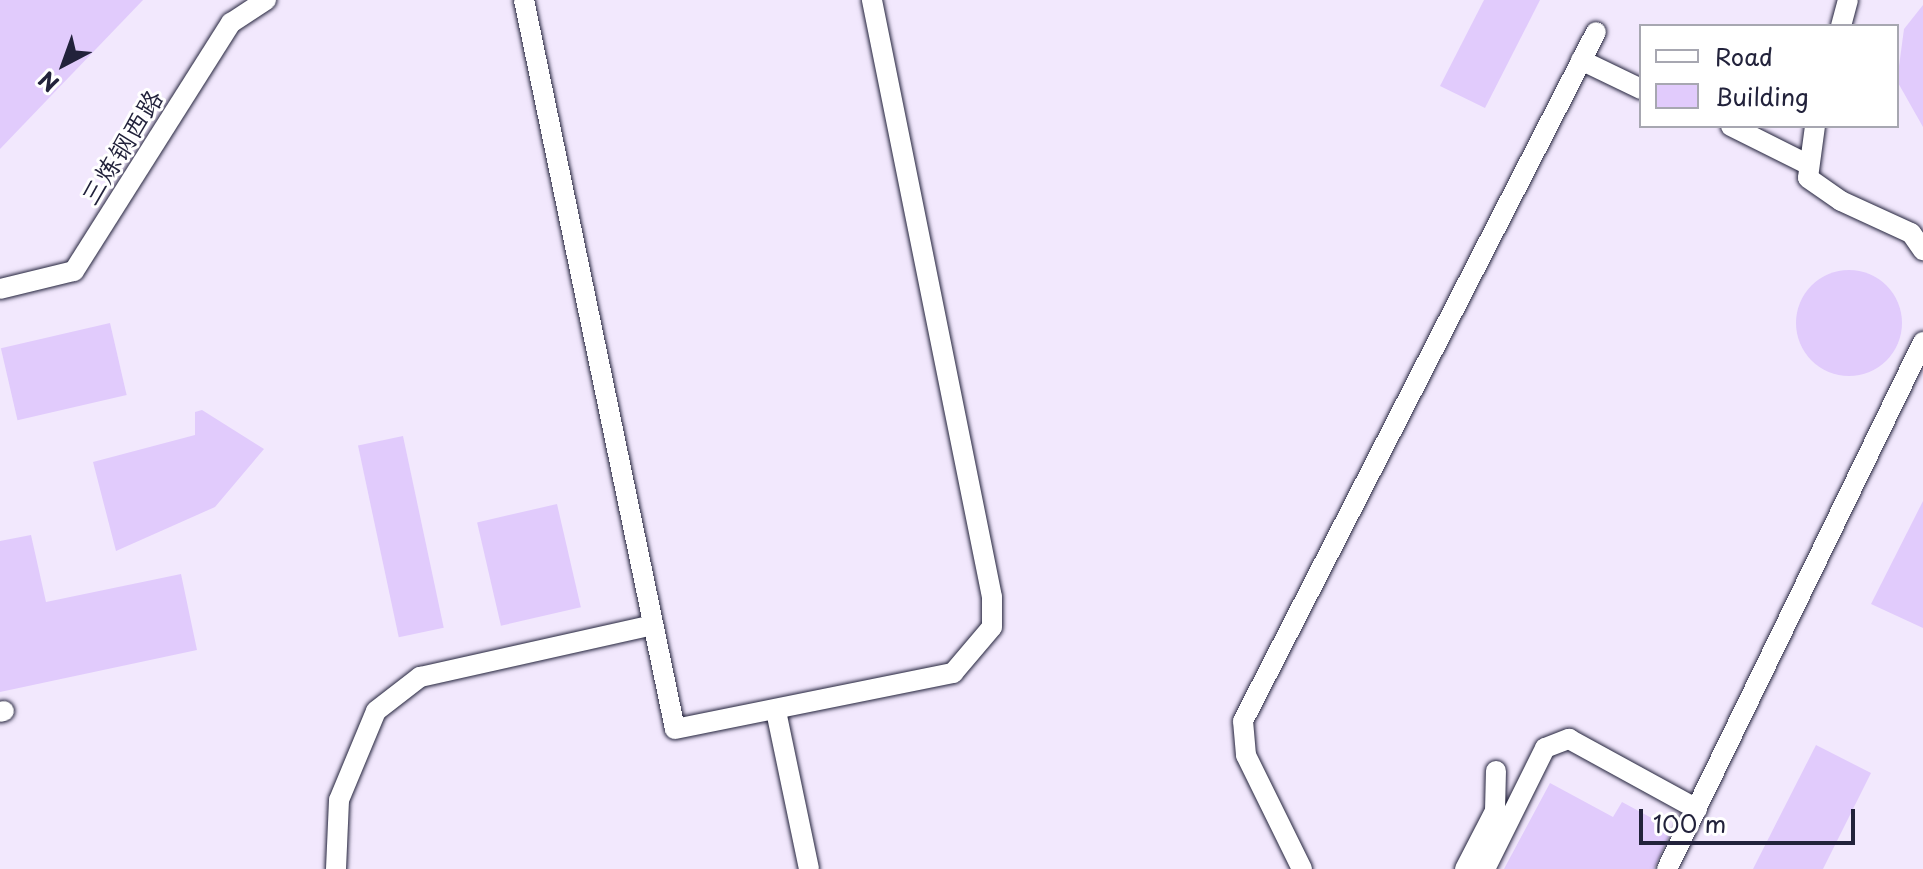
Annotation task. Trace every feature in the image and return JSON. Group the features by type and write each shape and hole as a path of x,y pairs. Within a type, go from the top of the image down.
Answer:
{"lane":[{"name":"三炼钢西路","path":"0,289 74,271 231,23 266,0"},
{"path":"524,0 675,729 953,673 992,627 992,597 872,0"},
{"path":"1842,24 1848,0"},
{"path":"1302,869 1246,755 1243,721 1596,32"},
{"path":"1581,60 1639,88"},
{"path":"1735,128 1805,163"},
{"path":"1814,128 1805,163 1808,178 1911,233 1923,250"},
{"path":"1667,869 1923,342"},
{"path":"336,869 339,800 376,711 420,677 652,625"},
{"path":"776,711 809,869"},
{"path":"1485,869 1545,748 1569,739 1697,809"},
{"path":"1465,869 1495,811 1496,771"}],"shaded area":[{"path":"0,0 1923,0 1923,869 0,869"}],"building":[{"path":"0,0 143,0 0,149"},
{"path":"1484,0 1540,0 1485,108 1440,86"},
{"path":"1923,5 1923,127 1899,85 1904,29"},
{"path":"1849,270 1869,274 1886,286 1898,303 1902,323 1898,343 1886,360 1869,372 1849,376 1829,372 1812,360 1800,343 1796,323 1800,303 1812,286 1829,274"},
{"path":"110,323 127,395 18,420 1,348"},
{"path":"202,410 264,449 215,507 116,551 93,462 195,435 195,412"},
{"path":"403,436 444,628 399,637 358,446"},
{"path":"1923,501 1923,628 1871,604"},
{"path":"557,504 581,607 501,626 477,522"},
{"path":"31,535 46,602 181,574 197,650 0,692 0,541"},
{"path":"1816,745 1871,773 1823,869 1753,869"},
{"path":"1550,783 1613,817 1622,802 1672,829 1654,869 1504,869"}]}
